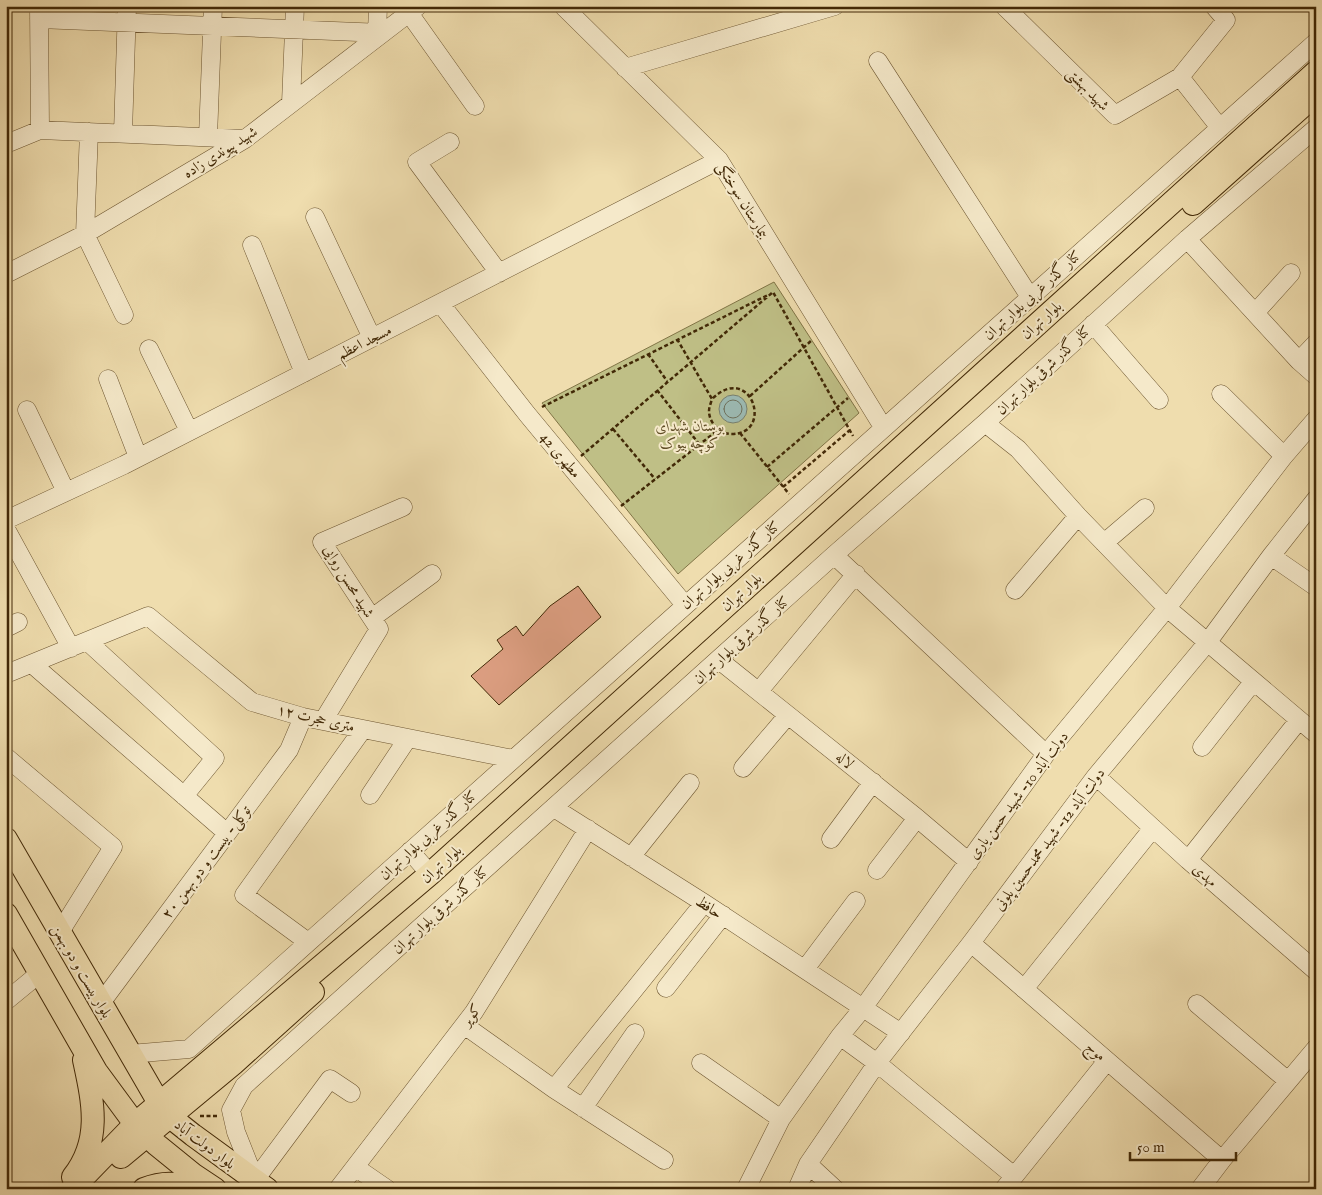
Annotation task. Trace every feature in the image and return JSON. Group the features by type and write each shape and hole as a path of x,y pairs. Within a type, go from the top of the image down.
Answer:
{"main road":[{"name":"بلوار تهران","path":"164,1110 430,874 1316,72"},
{"name":"بلوار تهران","path":"164,1110 233,1064 1316,94"},
{"name":"بلوار بیست و دو بهمن","path":"6,839 164,1110"},
{"path":"6,914 96,1071 140,1130"},
{"path":"65,1189 79,1171 90,1144 94,1125 93,1106 82,1047"},
{"path":"72,1189 164,1110"},
{"name":"بلوار دولت آباد","path":"164,1110 193,1136 261,1185"},
{"path":"87,1189 140,1130"},
{"name":"بلوار دولت آباد","path":"140,1130 194,1175 214,1189"},
{"path":"144,1189 157,1184 181,1183 195,1189"}],"street":[{"path":"208,137 212,6"},
{"path":"291,103 295,6"},
{"path":"40,130 39,13 126,15 212,26 380,33 378,6"},
{"name":"بیمارستان سوختگی","path":"563,6 719,160 883,427"},
{"path":"625,68 794,12 835,6"},
{"name":"شهید بهشتی","path":"1004,6 1115,115 1180,77"},
{"path":"1214,6 1226,20 1180,77 1220,128"},
{"path":"414,10 475,106"},
{"name":"شهید پیوندی زاده","path":"6,274 85,234 244,139 380,33 414,10"},
{"path":"123,133 126,15"},
{"name":"کنار گذر غربی بلوار تهران","path":"130,1054 189,1049 1316,42"},
{"path":"878,61 1030,297"},
{"name":"کنار گذر شرقی بلوار تهران","path":"261,1185 236,1132 231,1110 244,1086 834,555 985,424 1187,239 1316,128"},
{"path":"6,144 40,130 244,139"},
{"path":"89,132 85,234 124,315"},
{"path":"450,142 418,162 499,273"},
{"name":"مسجد اعظم","path":"6,520 189,432 719,160"},
{"path":"315,216 372,338"},
{"path":"1187,239 1298,360 1316,376"},
{"path":"252,245 304,373"},
{"path":"1255,313 1291,272"},
{"name":"مطهری 42","path":"440,303 527,414 685,604"},
{"path":"1093,324 1159,400"},
{"path":"1298,360 1316,343"},
{"path":"149,348 189,432"},
{"path":"108,380 138,457"},
{"path":"1221,394 1284,456"},
{"path":"27,410 66,492"},
{"name":"دولت آباد 10- شهید حسن یاری","path":"746,1189 781,1119 840,1036 864,1008 1046,754 1167,608 1284,456 1316,419"},
{"path":"985,424 1018,450 1078,516 1167,608 1207,644 1316,734"},
{"name":"دولت آباد 12- شهید محمدحسین پلونی","path":"797,1189 808,1164 877,1063 971,943 1096,776 1207,644 1271,556 1316,499"},
{"name":"شهید محسن روایی","path":"323,721 379,629 322,542 403,507"},
{"path":"1104,543 1145,508"},
{"path":"1015,590 1078,516"},
{"path":"6,529 71,648"},
{"path":"834,555 1046,754"},
{"path":"1271,556 1316,587"},
{"path":"372,618 432,574"},
{"path":"759,691 856,574"},
{"name":"۱۲ متری حجرت","path":"87,641 148,616 252,702 303,717 513,759"},
{"path":"6,674 87,641 215,758 184,796"},
{"name":"لاله","path":"719,660 873,782 969,862"},
{"path":"32,664 227,833"},
{"path":"1202,747 1253,682"},
{"path":"743,768 788,715"},
{"name":"توکلی- بیست و دو بهمن ۲۰","path":"101,1003 289,750 303,717"},
{"path":"1188,860 1299,720"},
{"path":"308,942 244,895 363,729"},
{"path":"370,795 408,738"},
{"path":"6,756 113,848 60,932"},
{"name":"مهدی","path":"1096,776 1188,860 1316,971"},
{"path":"631,857 690,782"},
{"path":"832,839 873,782"},
{"name":"حافظ","path":"554,808 723,915 901,1033"},
{"path":"877,870 917,818"},
{"path":"1024,989 1153,828"},
{"name":"کویر","path":"338,1189 474,1012 588,829"},
{"path":"410,851 430,874"},
{"path":"805,969 856,901"},
{"path":"554,1089 704,903"},
{"path":"666,988 723,915"},
{"name":"موج","path":"971,943 1222,1160"},
{"path":"6,1001 40,973"},
{"path":"303,1002 318,1019"},
{"path":"1196,1004 1288,1081"},
{"path":"464,1025 554,1089 664,1160"},
{"path":"583,1108 635,1033"},
{"path":"840,1036 877,1063 1009,1182 1107,1061"},
{"path":"1200,1189 1316,1048"},
{"path":"701,1063 781,1119"},
{"path":"261,1185 330,1079 351,1093"},
{"path":"808,1164 835,1189"},
{"path":"355,1166 387,1189"}],"path":[{"path":"527,414 794,281"},
{"path":"773,292 860,448"},
{"path":"570,465 773,292"},
{"path":"750,396 824,330"},
{"path":"677,340 712,399"},
{"path":"648,354 667,381"},
{"path":"731,388 742,390 750,396 755,406 755,418 749,427 740,433 729,434 718,430 712,421 709,410 712,399 720,391 731,388"},
{"path":"767,467 859,388"},
{"path":"657,390 700,444"},
{"path":"613,428 655,479"},
{"path":"611,514 718,430"},
{"path":"784,488 850,430"},
{"path":"740,433 798,505"}],"green space":[{"name":"بوستان شهدای کوچه بیوک","path":"774,282 859,413 678,574 542,403"}],"water":[{"path":"733,395 743,399 747,409 743,419 733,423 723,419 719,409 723,399"}],"building":[{"path":"578,586 601,617 499,705 471,676 503,649 497,640 516,626 523,636 550,606"}]}
